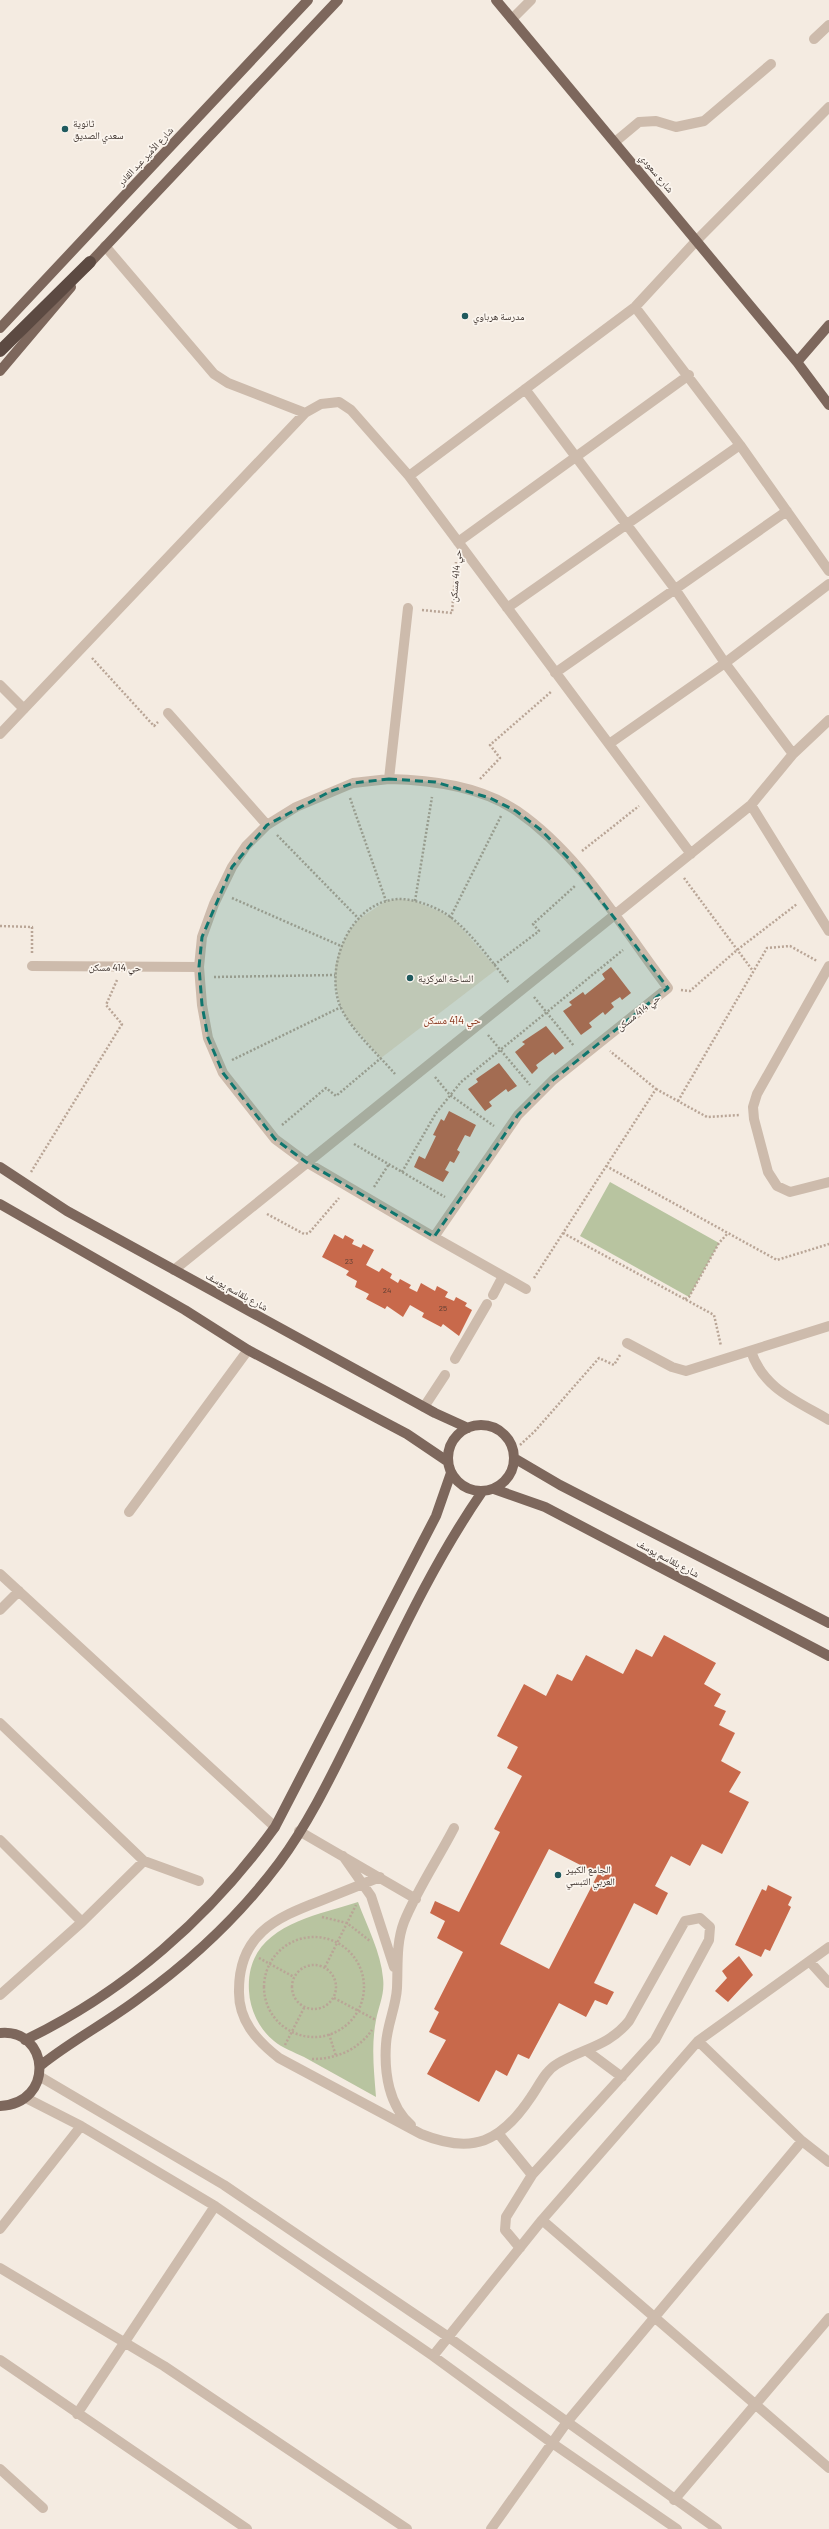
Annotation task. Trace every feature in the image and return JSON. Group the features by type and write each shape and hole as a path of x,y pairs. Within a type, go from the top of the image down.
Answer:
{"highway":[{"path":"0,351 90,262"}],"main road":[{"name":"شارع الأمير عبد القادر","path":"0,328 308,0"},
{"path":"0,371 54,310 90,262 338,0"},
{"name":"شارع سعودي","path":"496,0 697,240 797,362 829,405"},
{"path":"797,362 829,325"},
{"name":"شارع بلقاسم يوسف","path":"0,1167 67,1211 424,1407 468,1428"},
{"path":"0,1204 185,1310 248,1350 407,1434 447,1461"},
{"path":"479,1425 490,1426 500,1431 508,1440 514,1454 508,1476 494,1489 482,1492 464,1487 451,1473 447,1461 452,1441 459,1433 468,1428 479,1425"},
{"name":"شارع بلقاسم يوسف","path":"514,1454 560,1485 829,1623"},
{"path":"25,2040 67,2019 113,1989 180,1935 220,1897 275,1827 436,1516 451,1473"},
{"name":"شارع بلقاسم يوسف","path":"494,1489 545,1507 829,1656"},
{"path":"40,2071 76,2040 137,2000 176,1970 216,1934 252,1896 280,1862 337,1764 439,1559 482,1492"},
{"path":"0,2033 16,2035 25,2040 37,2056 40,2071 37,2084 26,2098 18,2103 0,2106"}],"street":[{"path":"512,19 531,0"},
{"path":"814,40 829,25"},
{"path":"615,142 639,122 656,121 676,127 704,121 771,64"},
{"path":"409,476 635,307 697,240 829,107"},
{"path":"105,246 214,374 228,383 305,413"},
{"path":"635,307 689,375 829,571"},
{"path":"458,542 689,375"},
{"path":"525,390 625,525 675,589 725,663 793,754"},
{"path":"0,734 305,413 321,404 339,402 351,410 409,476 691,854"},
{"path":"507,608 740,445"},
{"path":"556,673 787,511"},
{"path":"609,744 725,663 829,584"},
{"path":"389,779 408,608"},
{"path":"0,685 24,708"},
{"path":"168,713 267,825"},
{"path":"174,1270 425,1066 752,805 793,754 829,720"},
{"name":"حي 414 مسكن","path":"434,1237 518,1115 538,1094 582,1056 668,988 585,877 541,830 506,806 469,790 435,782 389,779 346,786 296,807 267,825 246,846 232,867 202,937 199,973 208,1038 222,1073 271,1134 306,1162 434,1237 526,1289"},
{"path":"752,805 829,931"},
{"name":"حي 414 مسكن","path":"32,966 123,967 199,973"},
{"path":"829,967 757,1094 753,1108 768,1172 777,1186 790,1192 829,1182"},
{"path":"492,1295 503,1276"},
{"path":"455,1359 487,1304"},
{"path":"627,1343 672,1367 686,1371 829,1326"},
{"path":"130,1512 248,1350"},
{"path":"751,1351 762,1375 774,1387 829,1420"},
{"path":"424,1407 445,1375"},
{"path":"0,1574 275,1827"},
{"path":"0,1610 19,1591"},
{"path":"0,1723 144,1861 199,1881"},
{"path":"421,2134 403,2118 391,2097 386,2044 397,1988 399,1939 404,1922 454,1828"},
{"path":"299,1831 416,1899"},
{"path":"0,1840 82,1922"},
{"path":"343,1856 371,1896 394,1962 397,1988"},
{"path":"0,1995 82,1922 144,1861"},
{"path":"380,1877 272,1922 257,1935 246,1952 239,1975 238,2000 249,2028 260,2043 278,2058 421,2134 443,2143 466,2145 489,2139 508,2126 524,2108 548,2071 557,2064 609,2041 620,2032 629,2021 685,1921 694,1917 704,1920 711,1931 709,1940 655,2040 532,2175 506,2217 505,2230 520,2248"},
{"path":"432,2356 542,2220 698,2041 829,1947"},
{"path":"810,1962 829,1983"},
{"path":"698,2041 802,2142 829,2162"},
{"path":"587,2051 622,2077"},
{"path":"40,2071 224,2185 447,2336 674,2500 717,2529"},
{"path":"26,2098 81,2126 215,2206 432,2356 552,2443 677,2529"},
{"path":"0,2229 81,2126"},
{"path":"498,2133 532,2175"},
{"path":"491,2529 567,2422 654,2316 802,2142"},
{"path":"77,2414 215,2206"},
{"path":"542,2220 829,2468"},
{"path":"0,2268 164,2366 405,2528"},
{"path":"674,2500 829,2318"},
{"path":"0,2360 247,2529"},
{"path":"0,2469 43,2508"}],"path":[{"name":"حي 414 مسكن","path":"408,608 452,613 458,542"},
{"path":"83,647 154,726 168,713"},
{"path":"469,790 500,758 490,745 545,700 552,691 556,673"},
{"path":"415,901 435,782"},
{"path":"346,786 386,901"},
{"path":"570,860 649,798"},
{"path":"450,918 506,806"},
{"path":"267,825 359,919"},
{"path":"676,866 753,971"},
{"path":"494,965 539,931 533,924 585,877"},
{"path":"220,893 341,946"},
{"path":"668,988 690,990 737,950 808,896"},
{"path":"403,1084 346,1018 341,1007 335,975 341,946 349,931 359,919 386,901 400,899 415,901 443,913 450,918 494,965 547,1013 582,1056"},
{"path":"0,926 32,927 32,966"},
{"path":"402,1172 432,1120 450,1094 501,1050 633,943"},
{"path":"678,1101 767,948 790,946 829,967"},
{"path":"24,1183 122,1024 106,1005 123,967"},
{"path":"199,973 335,975"},
{"path":"220,1066 341,1007"},
{"path":"478,1024 538,1094"},
{"path":"599,1042 656,1089 707,1117 754,1115"},
{"path":"271,1134 326,1088 336,1096 381,1058"},
{"path":"425,1066 450,1094 504,1134"},
{"path":"526,1289 656,1089"},
{"path":"340,1135 456,1203"},
{"path":"367,1198 389,1164"},
{"path":"606,1166 777,1260 829,1244"},
{"path":"253,1206 304,1234 309,1233 348,1187"},
{"path":"563,1233 714,1315 724,1360"},
{"path":"685,1299 689,1297 719,1243 728,1233"},
{"path":"514,1454 599,1358 614,1365 627,1343"},
{"path":"325,1967 356,1904"},
{"path":"319,1917 347,1923 373,1944"},
{"path":"322,1938 337,1942 350,1952 359,1965 364,1980 364,1996 359,2011 349,2023 329,2034 306,2037 292,2032 278,2022 269,2010 265,1994 265,1979 270,1964 279,1951 300,1940 322,1938"},
{"path":"246,1952 294,1977"},
{"path":"311,1964 325,1967 335,1977 337,1984 334,1998 323,2008 315,2009 304,2006 296,1999 293,1992 294,1977 299,1971 311,1964"},
{"path":"334,1998 389,2027"},
{"path":"278,2058 304,2006"},
{"path":"309,2059 325,2059 347,2052 365,2040 372,2030"},
{"path":"329,2034 336,2056"}],"highlighted area":[{"path":"389,779 435,782 490,798 516,811 541,830 570,860 668,988 553,1080 518,1115 434,1237 306,1162 275,1139 223,1073 208,1038 202,1005 199,967 202,937 232,867 267,825 329,792 353,783"}],"green space":[{"path":"610,1182 719,1243 689,1297 580,1236"},
{"path":"358,1902 377,1949 383,1978 382,1994 374,2030 373,2058 376,2097 304,2057 284,2048 274,2041 264,2031 256,2019 251,2005 249,1991 251,1969 258,1952 269,1939 284,1928 302,1920"}],"shaded area":[{"name":"الساحة المركزية","path":"399,899 415,901 443,913 458,924 497,969 381,1058 346,1018 339,1001 335,981 335,966 341,946 349,931 359,919 386,901"}],"building":[{"path":"611,967 631,993 622,1000 620,997 611,1003 614,1007 605,1015 603,1012 589,1023 592,1027 581,1035 563,1011 572,1005 569,1002 583,992 585,995 605,979 602,974"},
{"path":"546,1026 564,1048 555,1055 553,1052 536,1065 538,1068 532,1074 515,1052 525,1044 522,1042"},
{"path":"499,1063 517,1086 508,1092 506,1089 489,1102 492,1106 485,1111 468,1089 478,1082 476,1079"},
{"path":"449,1111 476,1125 470,1137 465,1135 457,1150 460,1152 454,1163 450,1161 445,1170 449,1172 443,1182 414,1167 419,1156 425,1159 436,1136 433,1135 441,1119 444,1121"},
{"path":"334,1234 343,1239 345,1235 354,1240 352,1244 361,1248 363,1244 374,1250 366,1265 379,1272 382,1268 392,1274 390,1278 398,1283 400,1279 411,1285 409,1288 417,1292 421,1283 435,1291 437,1286 448,1292 445,1297 454,1301 456,1297 467,1303 465,1306 472,1310 459,1336 443,1324 441,1327 422,1317 424,1313 410,1305 403,1317 387,1306 385,1309 366,1299 369,1294 355,1287 357,1281 346,1275 349,1271 322,1257"},
{"path":"664,1635 716,1663 704,1684 721,1694 714,1706 726,1711 719,1725 735,1733 721,1761 741,1772 729,1792 749,1802 722,1854 702,1844 690,1866 671,1856 655,1886 668,1893 657,1915 634,1903 594,1983 614,1992 607,2005 595,2000 586,2017 559,2003 529,2059 518,2054 507,2076 496,2070 479,2102 427,2074 446,2040 429,2032 439,2012 434,2009 463,1952 437,1938 445,1921 430,1913 435,1901 459,1912 500,1832 494,1829 522,1776 507,1768 518,1747 497,1736 524,1684 546,1696 557,1674 572,1681 586,1655 623,1674 636,1649 652,1657","holes":["549,1849 598,1874 549,1969 500,1944"]},
{"path":"768,1885 792,1897 788,1905 791,1907 770,1951 765,1949 761,1957 735,1945 762,1889 766,1891"},
{"path":"739,1956 753,1975 728,2002 715,1991 727,1978 722,1971"}],"place":[{"name":"ثانوية سعدي الصديق","path":"65,129"},
{"name":"مدرسة هرباوي","path":"465,316"},
{"name":"الساحة المركزية","path":"410,978"},
{"name":"الجامع الكبير العربي التبسي","path":"558,1875"}],"district":[{"name":"حي 414 مسكن","path":"452,1020"}]}
